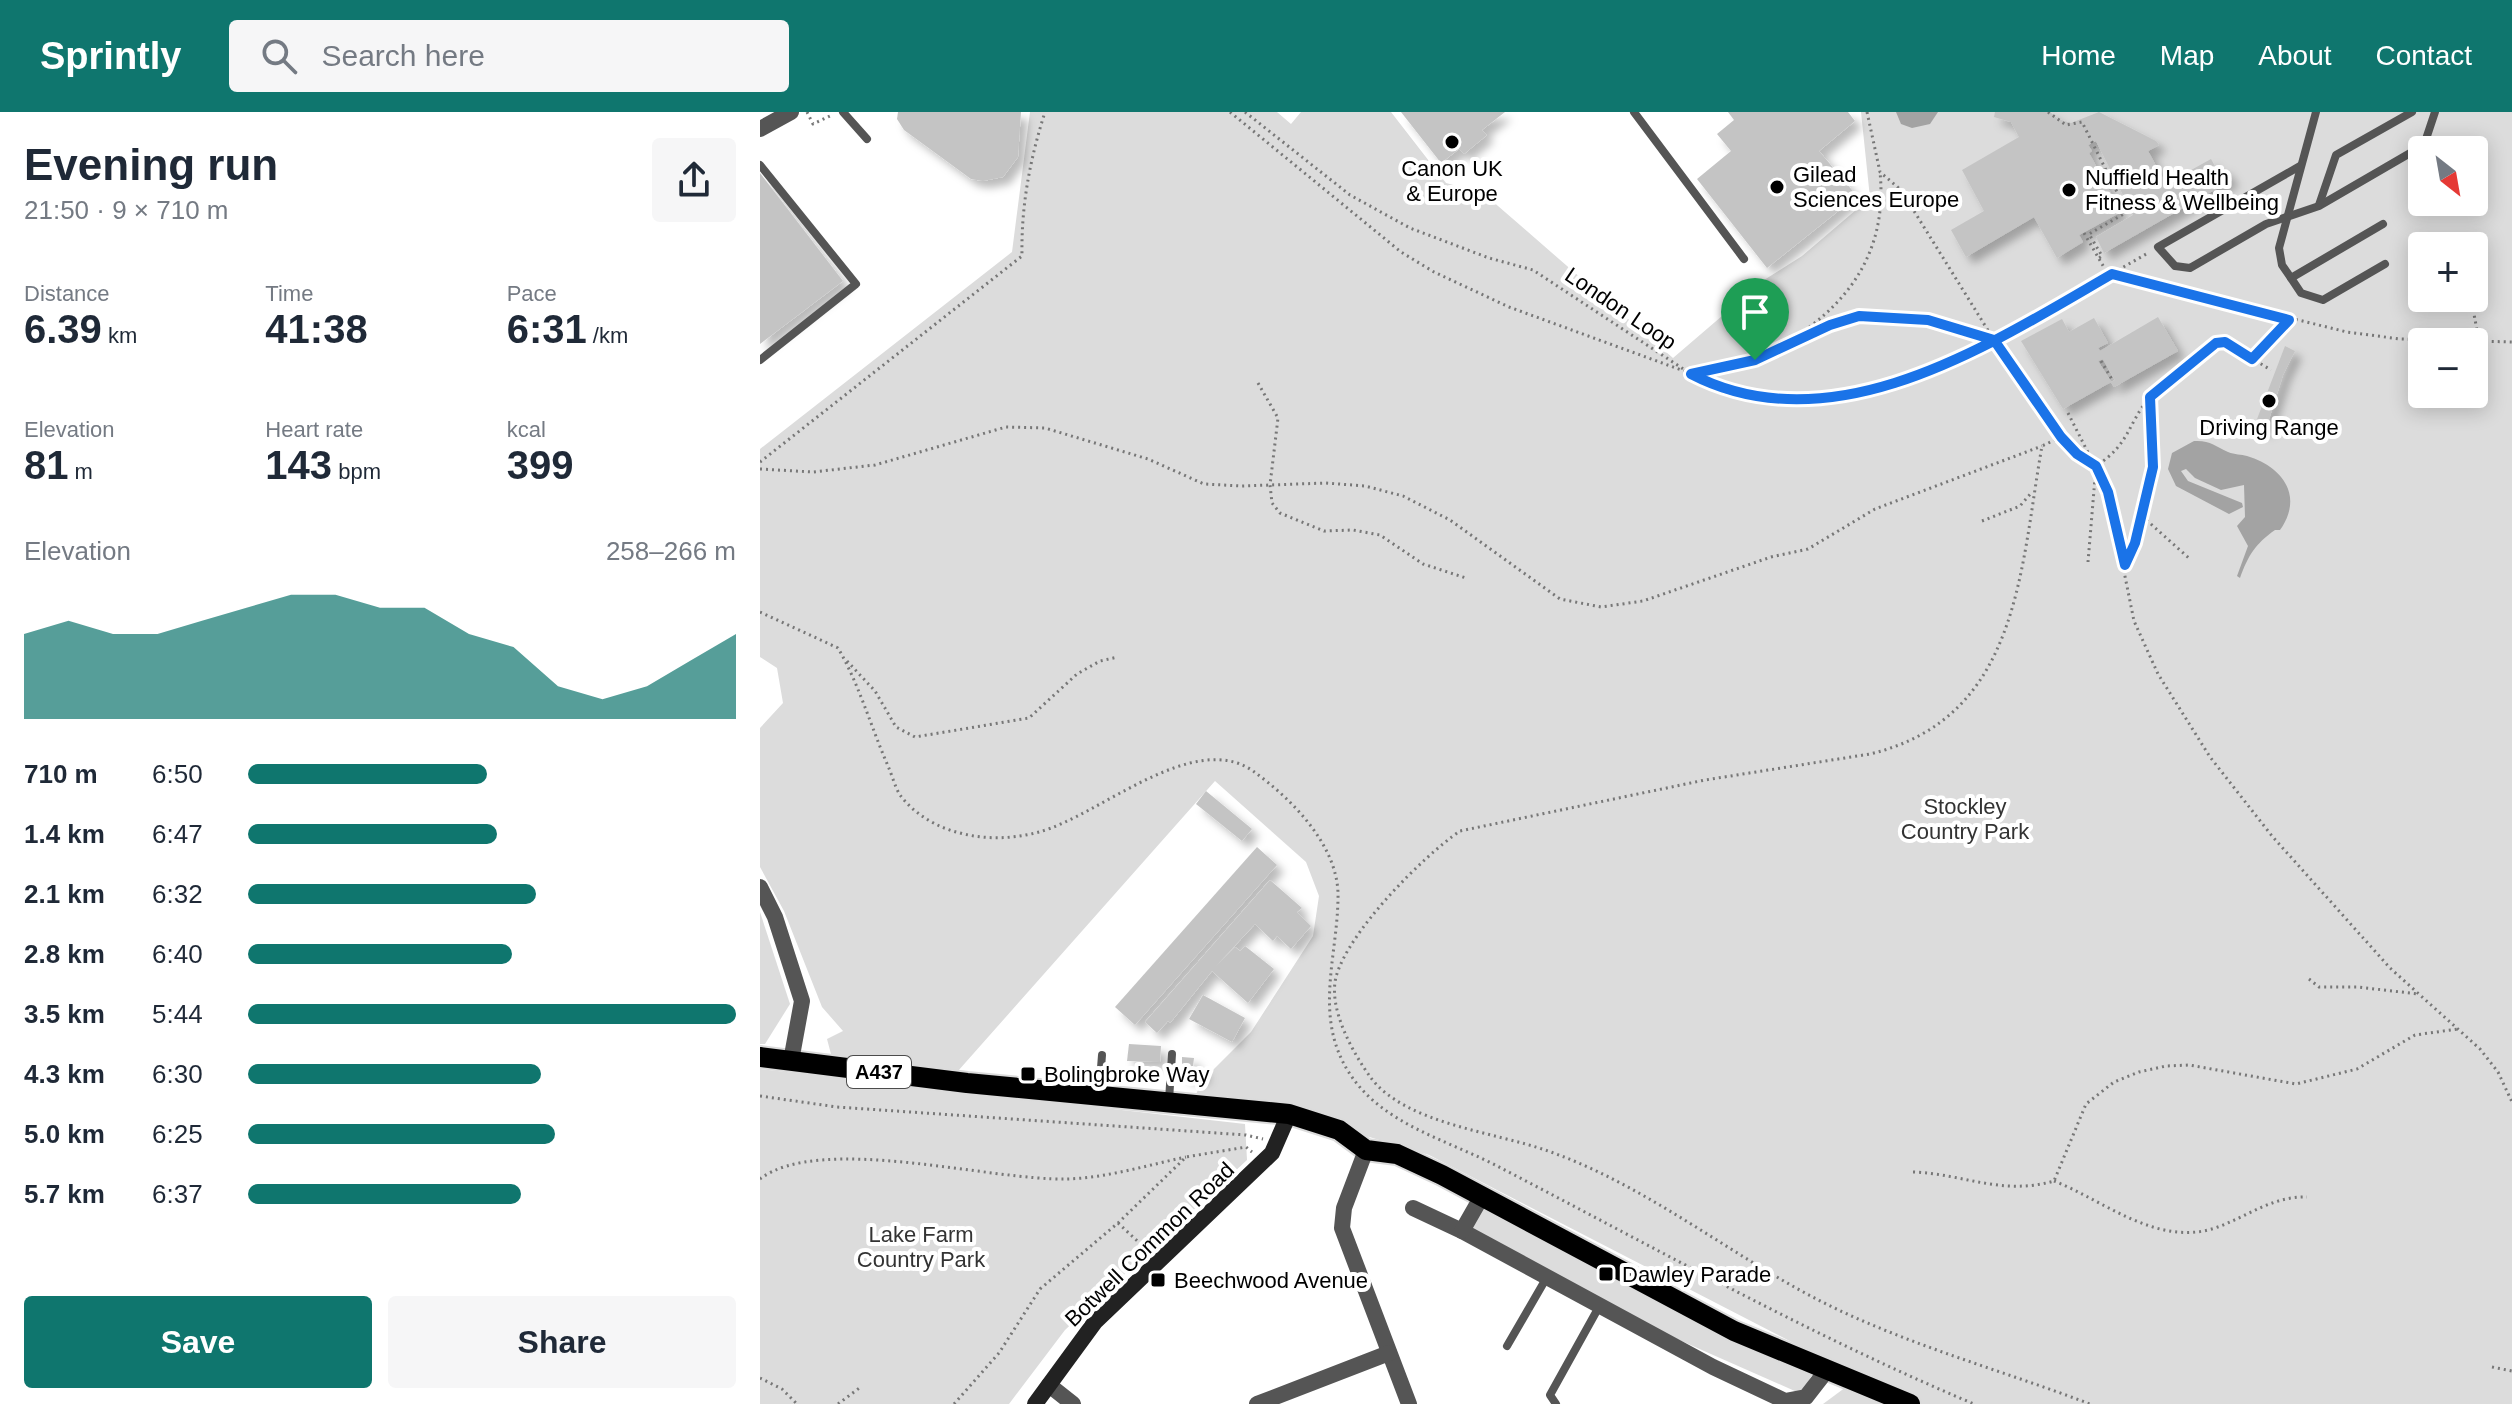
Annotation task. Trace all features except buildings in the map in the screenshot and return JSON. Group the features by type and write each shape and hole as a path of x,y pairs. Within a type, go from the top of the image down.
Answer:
{"main road":[{"name":"A437","path":"760,1057 1289,1114 1339,1130 1366,1150 1406,1158 1721,1324 1910,1404"}],"street":[{"path":"760,129 791,112"},
{"path":"760,887 775,917 802,1001 791,1061"},
{"name":"Botwell Common Road","path":"1035,1404 1095,1322 1261,1165 1278,1143 1289,1114"},
{"path":"1366,1150 1341,1222 1409,1404"},
{"path":"1462,1231 1482,1196"},
{"path":"1413,1208 1462,1231 1686,1353 1785,1401 1806,1397 1827,1370"},
{"path":"1257,1404 1389,1353"},
{"path":"1049,1385 1073,1404"}],"lane":[{"path":"841,112 867,139"},
{"path":"1634,112 1744,259"},
{"path":"2316,112 2279,248 2282,265 2301,293 2323,300 2385,264"},
{"path":"2319,206 2336,155 2412,112"},
{"path":"2300,166 2158,247 2175,266 2190,268 2266,224 2319,206 2424,145 2435,112"},
{"path":"760,165 856,284 760,360"},
{"path":"2291,278 2383,224"},
{"path":"1169,1101 1172,1054"},
{"path":"1099,1094 1102,1055"},
{"path":"1507,1346 1547,1277"},
{"path":"1556,1404 1550,1395 1600,1305"}],"path":[{"path":"807,112 813,124 841,112"},
{"path":"760,462 1022,256 1022,225 1031,156 1045,112"},
{"path":"1230,112 1401,252 1434,272 1509,307 1691,374 1755,360 1830,325 1859,316 1928,320 1994,340"},
{"name":"London Loop","path":"1245,112 1350,195 1410,228 1489,258 1533,270 1691,374 1719,388 1767,397 1814,399 1898,382 1994,340 2158,247"},
{"path":"1755,360 1803,333 1851,288 1867,258 1883,206 1880,172 1867,112"},
{"path":"2048,112 2062,124 2082,122 2127,212 2089,234 2102,256 2099,258"},
{"path":"1880,172 1901,190 1994,340 2061,437 2077,454 2096,466"},
{"path":"2084,233 2111,275 2289,320 2408,339"},
{"path":"2252,359 2289,320"},
{"path":"2488,341 2512,342"},
{"path":"2088,562 2096,466 2124,442 2150,397 2216,343 2225,342 2271,370"},
{"path":"2101,361 2113,381"},
{"path":"1258,383 1278,418 1270,485 1275,508 1296,522 1324,531 1353,530 1380,535 1423,564 1466,578"},
{"path":"2125,565 2142,515 2153,467 2150,397"},
{"path":"2068,413 2108,492 2134,621 2158,674 2210,757 2281,847 2390,968 2458,1029 2498,1072 2512,1102"},
{"path":"760,469 813,472 875,465 1006,427 1045,428 1148,459 1204,484 1326,483 1365,486 1403,496 1450,520 1560,599 1601,607 1643,601 1771,557 1808,549 1875,509 2061,437"},
{"path":"2042,446 2018,593 2000,647 1975,688 1940,721 1892,748 1870,754 1705,780 1460,831 1432,850 1385,901 1342,963 1335,979 1338,1009 1350,1044 1377,1085 1403,1107 1549,1151 1659,1203 1808,1294 1902,1337 2090,1404"},
{"path":"1982,521 2020,506 2034,489"},
{"path":"2142,515 2190,559"},
{"path":"760,612 838,648 901,796 927,820 950,831 975,837 1012,838 1041,832 1191,760 1222,758 1250,768 1317,831 1329,859 1339,895 1328,990 1331,1026 1345,1066 1359,1087 1389,1115 1500,1167 1620,1234 1877,1363 1974,1404"},
{"path":"844,658 875,691 896,727 915,737 1029,718 1077,674 1118,657"},
{"path":"2309,979 2319,987 2357,987 2419,994"},
{"path":"2054,1181 2086,1104 2114,1082 2139,1072 2189,1065 2276,1082 2306,1083 2357,1069 2415,1035 2458,1029"},
{"path":"760,1096 837,1107 1246,1135 1278,1143"},
{"path":"760,1179 793,1166 867,1159 1032,1178 1070,1179 1246,1147 1261,1165"},
{"path":"954,1404 999,1353 1040,1289 1118,1223 1186,1157"},
{"path":"1913,1172 2010,1188 2054,1181 2142,1222 2183,1233 2229,1223 2276,1199 2307,1197"},
{"path":"1118,1223 1159,1261"},
{"path":"2492,1367 2512,1371"},
{"path":"760,1378 782,1389 797,1404"},
{"path":"838,1404 862,1386"}],"green space":[{"name":"Stockley Country Park","path":"1030,112 1277,112 1291,124 1301,112 1391,112 1446,183 1483,193 1673,358 1764,280 1802,256 1870,198 1861,112 2512,112 2512,1404 1912,1404 1429,1155 1313,1120 1192,1103 1202,1081 1251,1032 1313,936 1319,896 1306,862 1215,781 958,1071 927,1071 832,1058 827,1039 843,1031 822,1007 784,911 760,867 760,728 783,703 777,668 760,657 760,449 1012,252"},
{"path":"760,912 790,1004 765,1044 760,1044"},
{"name":"Lake Farm Country Park","path":"760,1069 1245,1124 1247,1160 1065,1330 1009,1404 760,1404"},
{"path":"1482,1196 1813,1373 1804,1390 1797,1392 1600,1305 1463,1231"},
{"path":"1846,1387 1893,1404 1823,1404"}],"shaded area":[{"path":"1896,112 1938,112 1930,124 1912,128 1901,124"},
{"path":"2194,441 2208,442 2271,467 2280,475 2290,495 2287,518 2280,530 2275,530 2257,546 2240,578 2237,576 2248,546 2237,526 2245,517 2244,485 2221,490 2195,478 2186,469 2181,471 2188,481 2242,503 2243,507 2229,514 2176,486 2168,469 2172,453"}],"place":[{"name":"Canon UK & Europe","path":"1452,142"},
{"name":"Gilead Sciences Europe","path":"1777,187"},
{"name":"Nuffield Health Fitness & Wellbeing","path":"2069,190"},
{"name":"Driving Range","path":"2269,401"},
{"name":"Bolingbroke Way","path":"1028,1074"},
{"name":"Dawley Parade","path":"1606,1274"},
{"name":"Beechwood Avenue","path":"1158,1280"}],"route":[{"path":"1755,360 1691,374 1719,388 1767,397 1814,399 1858,392 1898,382 1948,362 1994,340 2112,274 2289,320 2252,359 2225,342 2216,343 2150,397 2153,467 2135,543 2125,565 2108,492 2096,466 2077,454 2061,437 1994,340 1928,320 1859,316 1830,325 1755,360"}]}
